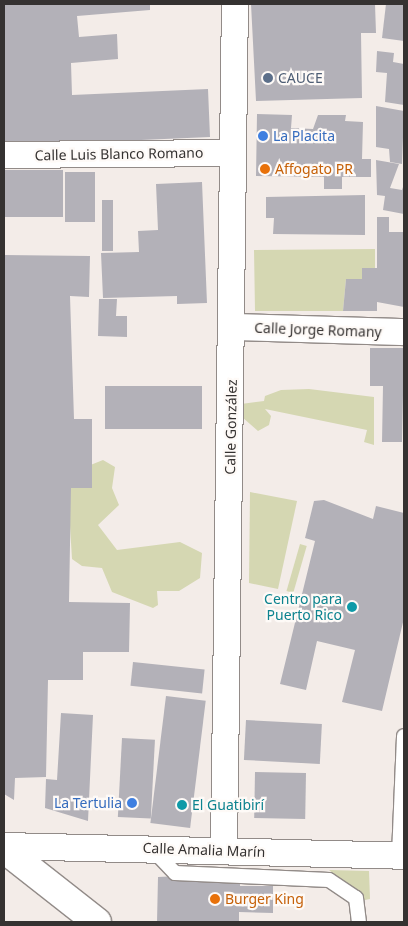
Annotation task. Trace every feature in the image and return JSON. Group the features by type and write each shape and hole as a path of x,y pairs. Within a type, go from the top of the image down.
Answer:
{"street":[{"name":"Calle González","path":"224,851 235,4"},
{"name":"Calle Luis Blanco Romano","path":"4,155 233,153"},
{"name":"Calle Jorge Romany","path":"232,327 404,332"},
{"name":"Calle Amalia Marín","path":"4,848 152,849 402,856"},
{"path":"4,848 97,922"}],"lane":[{"path":"402,856 404,736"},
{"path":"152,849 175,873 329,880 356,898 359,922"}],"green space":[{"path":"375,249 375,268 362,268 362,279 346,279 343,311 255,311 254,250"},
{"path":"309,389 374,397 374,445 364,442 367,430 265,409 271,416 269,425 258,431 242,417 241,404 264,401 265,396 281,390"},
{"path":"103,460 115,467 112,488 119,505 98,525 117,550 180,542 202,553 200,578 179,591 157,591 158,605 153,608 112,592 102,568 82,566 72,559 70,526 49,505 88,466"},
{"path":"250,492 297,501 278,589 249,583"},
{"path":"300,544 307,546 293,593 286,591"},
{"path":"329,870 369,871 370,899 365,900"}],"building":[{"path":"4,4 150,4 150,10 77,16 79,37 117,34 118,59 71,63 72,95 208,89 210,137 4,146"},
{"path":"251,4 375,4 376,33 361,33 362,98 256,101"},
{"path":"386,4 404,4 404,41 382,38"},
{"path":"377,51 394,53 393,62 404,64 404,105 385,102 387,73 376,72"},
{"path":"376,106 404,111 402,164 390,162 389,149 376,147"},
{"path":"257,114 292,115 291,128 313,129 318,115 346,115 345,121 363,122 362,159 371,159 371,177 342,177 342,189 324,189 324,177 256,176"},
{"path":"376,160 399,164 390,188 402,190 404,184 404,214 383,210 385,196 377,195"},
{"path":"4,170 63,170 63,217 4,217"},
{"path":"65,172 95,172 95,222 65,222"},
{"path":"202,182 207,303 177,304 177,296 103,298 101,253 139,252 138,231 158,230 156,184"},
{"path":"365,195 365,235 273,234 274,218 266,218 266,197"},
{"path":"102,200 113,200 113,251 102,251"},
{"path":"377,217 389,217 389,232 404,232 404,307 377,302 377,311 343,311 346,279 362,279 362,268 377,268"},
{"path":"4,255 90,256 89,297 70,296 74,419 92,419 92,488 71,488 69,602 130,603 129,652 83,652 83,680 48,680 46,777 15,778 14,800 4,794"},
{"path":"99,299 117,299 116,316 127,316 127,337 98,336"},
{"path":"370,348 404,348 402,442 382,442 383,386 370,386"},
{"path":"105,386 202,386 202,429 105,429"},
{"name":"Centro para Puerto Rico","path":"324,500 373,519 376,506 404,513 404,618 382,711 342,702 355,650 317,641 306,690 280,684 315,541 305,538 314,501"},
{"path":"133,662 205,670 202,693 130,686"},
{"path":"166,696 206,701 190,828 150,823"},
{"path":"61,713 93,715 88,821 45,808 46,779 57,780"},
{"path":"246,720 322,724 320,764 244,760"},
{"path":"122,738 155,740 151,819 118,817"},
{"path":"255,772 306,773 305,819 254,818"},
{"name":"Burger King","path":"241,873 240,886 273,886 273,913 239,912 239,922 157,922 158,877"}],"place":[{"name":"CAUCE","path":"268,78"},
{"name":"La Placita","path":"263,136"},
{"name":"Affogato PR","path":"265,169"},
{"name":"Centro para Puerto Rico","path":"352,607"},
{"name":"La Tertulia","path":"132,803"},
{"name":"El Guatibirí","path":"182,805"},
{"name":"Burger King","path":"215,899"}]}
